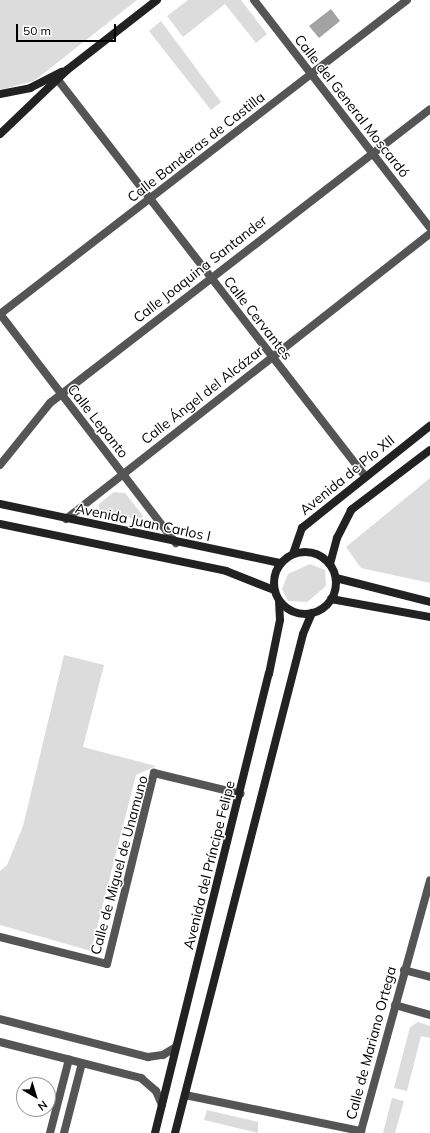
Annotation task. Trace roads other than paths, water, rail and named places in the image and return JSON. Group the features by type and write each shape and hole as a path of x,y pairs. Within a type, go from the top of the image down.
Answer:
{"main road":[{"path":"0,134 67,70 156,0"},
{"path":"0,94 30,88 67,70"},
{"name":"Avenida de Pío XII","path":"293,554 302,528 365,476 430,426"},
{"path":"330,564 337,538 351,510 430,450"},
{"name":"Avenida Juan Carlos I","path":"0,504 176,543 280,563"},
{"path":"0,524 226,571 274,590"},
{"path":"175,1133 301,640 312,613 331,599 336,578 330,564 313,553 293,554 280,563 274,576 274,590 279,601 295,613 312,613"},
{"path":"336,578 430,602"},
{"path":"331,599 430,617"},
{"name":"Avenida del Príncipe Felipe","path":"155,1133 241,794 279,628 279,601"}],"street":[{"name":"Calle del General Moscardó","path":"254,0 430,228"},
{"name":"Calle Banderas de Castilla","path":"0,314 408,0"},
{"name":"Calle Cervantes","path":"58,80 365,476"},
{"name":"Calle Joaquina Santander","path":"0,465 50,403 210,277 430,109"},
{"name":"Calle Ángel del Alcázar","path":"66,519 122,473 430,234"},
{"name":"Calle Lepanto","path":"0,314 176,543"},
{"name":"Calle de Miguel de Unamuno","path":"0,937 107,964 154,773 241,794"},
{"name":"Calle de Mariano Ortega","path":"185,1095 361,1131 404,970 430,880"},
{"path":"404,970 430,977"},
{"path":"395,1005 430,1015"},
{"path":"0,1019 148,1057 163,1055 176,1047"},
{"path":"0,1042 141,1078 156,1091 162,1105"},
{"path":"50,1133 69,1059"},
{"path":"64,1133 82,1063"}]}
